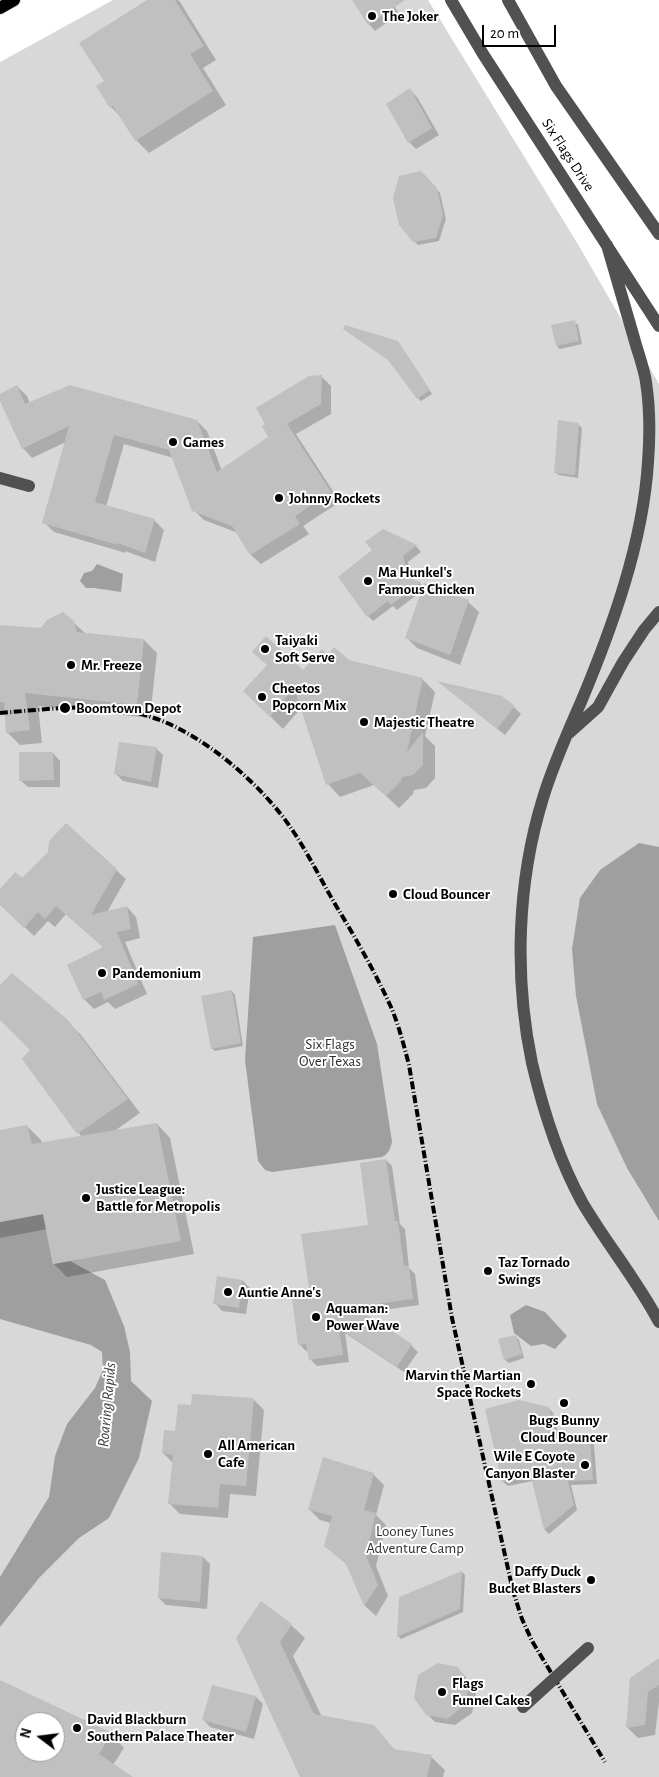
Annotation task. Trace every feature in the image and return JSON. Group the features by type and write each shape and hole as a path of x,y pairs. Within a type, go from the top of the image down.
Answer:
{"main road":[{"path":"0,8 14,0"}],"street":[{"name":"Six Flags Drive","path":"451,0 483,54 659,326"},
{"name":"Six Flags Drive","path":"508,0 556,86 659,234"},
{"path":"607,245 646,380 649,424 648,460 643,509 626,574 593,670 543,799 530,853 520,950 524,1010 537,1081 560,1152 581,1200 616,1256 655,1312 659,1322"},
{"path":"0,478 29,486"},
{"path":"566,736 598,708 623,662 644,630 659,612"},
{"path":"524,1707 588,1648"}],"green space":[{"name":"Six Flags Over Texas","path":"113,0 428,0 576,241 659,384 659,1777 0,1777 0,62"}],"water":[{"path":"97,564 123,574 121,592 86,588 80,581 84,573 92,571"},
{"path":"639,843 659,847 659,1221 627,1168 597,1104 576,996 572,949 580,898 600,870"},
{"path":"335,925 377,1044 392,1142 386,1155 382,1157 272,1172 265,1170 258,1161 245,1060 253,937"},
{"name":"Roaring Rapids","path":"43,1214 53,1264 70,1261 105,1280 124,1326 130,1352 131,1381 152,1401 139,1458 109,1518 79,1538 39,1578 0,1627 0,1577 49,1497 55,1456 67,1424 95,1388 103,1370 102,1352 91,1345 0,1319 0,1222"},
{"path":"526,1305 545,1312 567,1336 555,1349 544,1344 531,1346 514,1333 510,1315"}],"building":[{"path":"147,0 175,0 204,46 190,54 213,91 135,141 113,106 110,108 96,86 104,81 79,43"},
{"name":"The Joker","path":"352,0 405,0 368,25"},
{"path":"410,88 432,128 408,143 386,104"},
{"path":"421,171 437,188 443,215 436,238 413,242 399,225 393,198 399,176"},
{"path":"575,320 579,341 556,346 551,325"},
{"path":"345,325 398,341 430,390 417,399 388,360 343,329"},
{"path":"322,375 321,404 287,424 331,492 295,516 300,524 250,555 232,526 192,511 169,450 114,435 95,502 155,519 145,553 117,543 118,545 42,523 69,426 22,449 0,401 0,394 17,385 25,404 70,385 197,420 217,472 268,437 262,426 265,424 256,408 309,376"},
{"path":"558,420 579,423 575,475 554,473"},
{"path":"383,529 417,545 403,556 409,578 421,582 391,605 388,601 367,617 338,577 372,550 365,542"},
{"path":"424,583 469,600 450,655 405,638"},
{"name":"Mr. Freeze","path":"63,612 74,621 77,632 144,639 137,705 25,693 30,730 6,733 4,702 0,702 0,625 41,628 47,620"},
{"name":"Majestic Theatre","path":"266,636 303,670 322,649 328,655 334,647 349,660 423,678 407,752 423,732 423,765 413,775 402,777 401,781 386,796 360,773 326,785 294,688 270,717 243,691 267,665 252,652"},
{"path":"437,681 502,696 515,706 497,729"},
{"path":"119,742 157,747 151,782 114,774"},
{"path":"19,752 53,752 54,780 19,781"},
{"path":"66,823 117,869 91,915 127,906 131,929 117,932 138,984 104,1000 101,992 83,1000 67,965 103,947 56,906 45,919 38,912 24,928 0,905 0,889 15,872 22,878 48,852 49,841"},
{"path":"12,973 68,1020 128,1099 77,1134 22,1059 30,1050 0,1020 0,985"},
{"path":"232,990 241,1043 211,1049 201,996"},
{"name":"Justice League: Battle for Metropolis","path":"157,1123 181,1241 53,1264 43,1214 0,1222 0,1130 27,1125 32,1144"},
{"path":"386,1159 395,1221 398,1221 404,1266 409,1266 413,1299 355,1307 412,1344 397,1367 339,1328 343,1355 309,1360 306,1344 298,1345 291,1291 309,1288 301,1234 368,1225 360,1163"},
{"name":"Auntie Anne's","path":"217,1276 243,1280 239,1308 213,1304"},
{"path":"516,1335 522,1354 504,1360 498,1339"},
{"name":"All American Cafe","path":"192,1394 254,1398 246,1486 220,1484 218,1508 168,1504 173,1455 162,1453 164,1430 175,1431 178,1404 191,1405"},
{"path":"519,1400 549,1407 558,1443 590,1439 593,1480 568,1481 574,1505 544,1530 531,1477 502,1482 485,1409"},
{"path":"323,1457 374,1473 364,1510 376,1513 366,1555 378,1585 364,1606 346,1564 324,1546 332,1516 308,1510"},
{"path":"161,1552 203,1556 200,1602 158,1598"},
{"path":"462,1571 460,1609 397,1637 399,1597"},
{"path":"261,1601 292,1624 280,1642 314,1714 374,1725 394,1749 432,1755 427,1777 300,1777 236,1638"},
{"path":"659,1658 659,1685 648,1692 645,1725 626,1728 630,1678"},
{"name":"Flags Funnel Cakes","path":"438,1663 458,1667 469,1685 465,1705 447,1719 426,1715 414,1698 418,1675"},
{"name":"David Blackburn Southern Palace Theater","path":"0,1680 112,1733 99,1754 133,1777 0,1777"},
{"path":"212,1685 256,1696 246,1732 202,1720"}],"railway":[{"path":"0,713 58,708 117,709 154,718 173,726 213,750 250,780 281,814 310,858 378,981 394,1014 403,1043 409,1065 452,1318 513,1591 522,1619 532,1641 605,1762"}],"place":[{"name":"The Joker","path":"372,16"},
{"name":"Games","path":"173,442"},
{"name":"Johnny Rockets","path":"279,498"},
{"name":"Ma Hunkel's Famous Chicken","path":"368,581"},
{"name":"Taiyaki Soft Serve","path":"265,649"},
{"name":"Mr. Freeze","path":"71,665"},
{"name":"Cheetos Popcorn Mix","path":"262,697"},
{"name":"Boomtown Depot","path":"65,708"},
{"name":"Majestic Theatre","path":"364,722"},
{"name":"Cloud Bouncer","path":"393,894"},
{"name":"Pandemonium","path":"102,973"},
{"name":"Justice League: Battle for Metropolis","path":"86,1198"},
{"name":"Taz Tornado Swings","path":"488,1271"},
{"name":"Auntie Anne's","path":"228,1292"},
{"name":"Aquaman: Power Wave","path":"316,1317"},
{"name":"Marvin the Martian Space Rockets","path":"531,1384"},
{"name":"Bugs Bunny Cloud Bouncer","path":"564,1403"},
{"name":"All American Cafe","path":"208,1454"},
{"name":"Wile E Coyote Canyon Blaster","path":"585,1465"},
{"name":"Daffy Duck Bucket Blasters","path":"591,1580"},
{"name":"Flags Funnel Cakes","path":"442,1692"},
{"name":"David Blackburn Southern Palace Theater","path":"77,1728"}],"park label":[{"name":"Looney Tunes Adventure Camp","path":"415,1540"}]}
